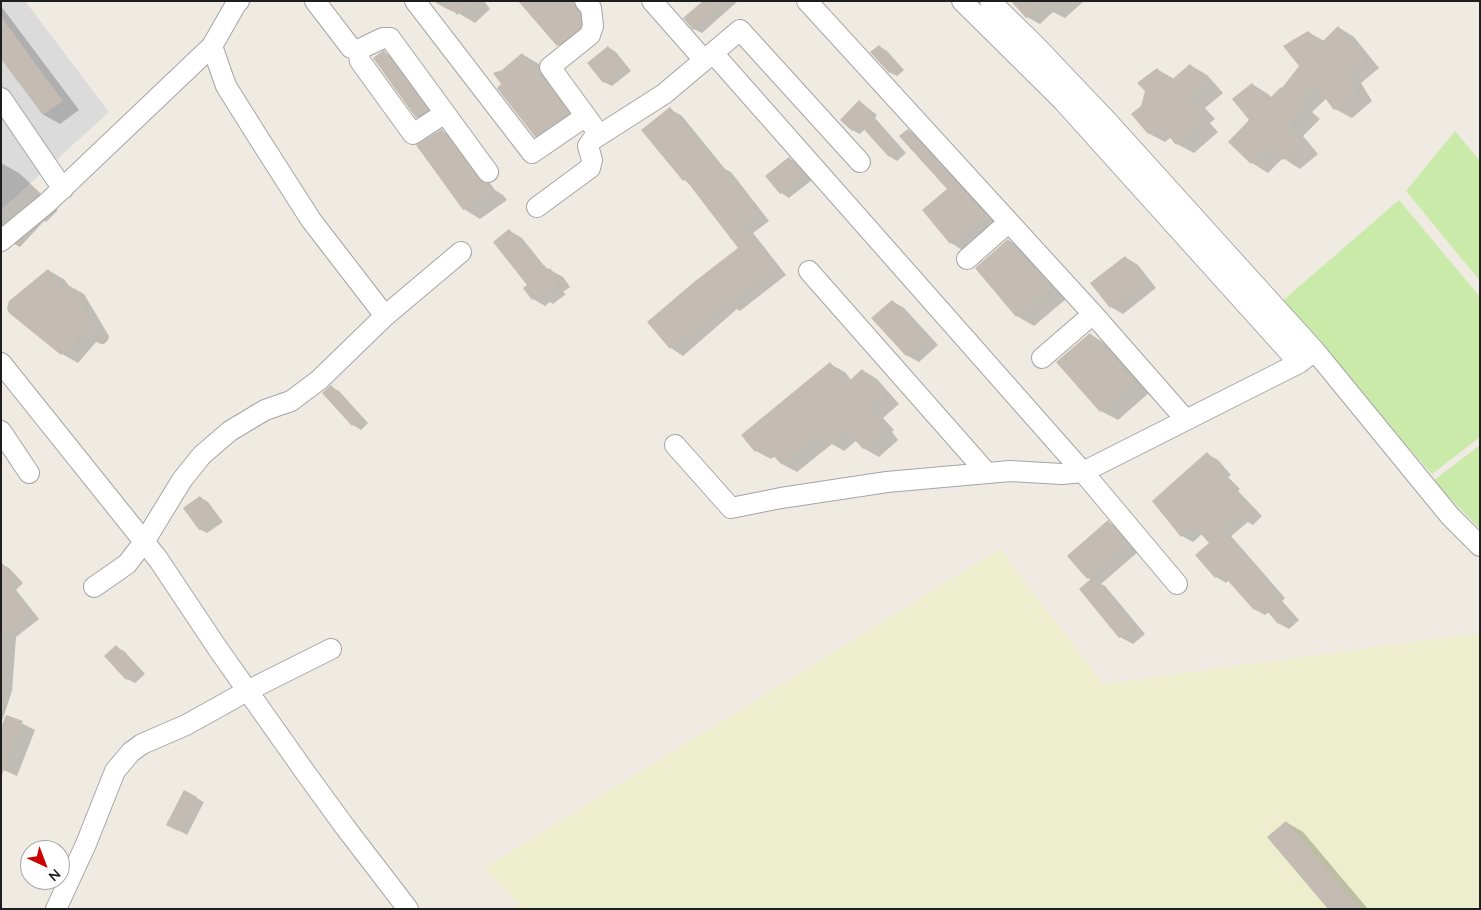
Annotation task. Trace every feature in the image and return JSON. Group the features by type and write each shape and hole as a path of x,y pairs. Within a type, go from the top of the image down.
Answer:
{"street":[{"path":"1,241 63,189 212,46 239,1"},
{"path":"315,1 350,48 358,50 383,38 390,38 488,172"},
{"path":"415,1 532,153 586,116"},
{"path":"585,1 591,8 593,26 590,35 550,68 600,136"},
{"path":"652,1 708,56 1083,472 1177,584"},
{"path":"807,1 1093,314 1186,420"},
{"path":"962,1 1063,101 1307,357 1450,516 1480,546"},
{"path":"990,1 1036,46 1109,123 1307,357"},
{"path":"537,207 590,168 592,160 588,146 592,140 664,94 740,30 860,162"},
{"path":"212,46 226,86 311,220 385,316"},
{"path":"358,50 360,62 413,134 445,113"},
{"path":"1,98 63,189"},
{"path":"967,260 1009,222"},
{"path":"94,587 128,564 144,542 182,480 202,455 230,431 264,410 291,401 320,380 385,316 461,252"},
{"path":"809,271 987,473"},
{"path":"1042,358 1093,314"},
{"path":"675,445 731,508 780,498 887,482 1010,471 1062,474 1083,472 1307,357"},
{"path":"1,363 158,559 247,691 345,828 408,909"},
{"path":"1,431 29,473"},
{"path":"56,909 86,844 115,771 123,760 142,744 186,725 247,691 332,649"}],"shaded area":[{"path":"1,1 25,1 109,112 1,210"}],"green space":[{"path":"1455,131 1480,161 1480,281 1406,191"},
{"path":"1399,200 1480,297 1480,437 1432,474 1279,304"},
{"path":"1480,445 1480,529 1433,481"},
{"path":"1000,549 1103,684 1480,633 1480,909 522,909 484,868"}],"building":[{"path":"446,1 472,1 457,15"},
{"path":"518,1 573,1 580,13 580,28 557,46"},
{"path":"703,1 725,1 693,30 683,18"},
{"path":"1011,1 1045,1 1026,18"},
{"path":"1,17 63,101 43,115 1,59"},
{"path":"1338,26 1364,58 1345,73 1356,91 1334,110 1315,85 1296,102 1304,109 1287,126 1303,144 1283,160 1270,144 1251,164 1228,142 1249,120 1232,99 1252,83 1267,101 1282,88 1299,66 1283,46 1308,31 1321,43"},
{"path":"879,45 897,65 889,73 870,52"},
{"path":"608,46 624,66 603,83 587,63"},
{"path":"384,50 428,110 416,118 373,58"},
{"path":"522,53 569,113 535,137 497,88 501,84 493,73 502,70"},
{"path":"1190,64 1207,83 1189,98 1199,109 1195,113 1202,122 1176,145 1159,124 1148,134 1131,114 1141,106 1145,91 1137,83 1157,68 1169,82"},
{"path":"859,100 870,110 867,113 899,148 889,157 858,123 852,131 840,120"},
{"path":"670,107 717,165 719,164 757,213 741,226 774,267 727,305 725,302 670,349 647,322 738,248 685,179 683,181 641,130"},
{"path":"442,129 478,179 487,183 491,190 463,210 416,145"},
{"path":"908,129 986,215 950,244 922,210 947,189 899,136"},
{"path":"789,157 805,175 780,194 765,176"},
{"path":"509,229 540,267 544,265 548,270 550,268 558,279 552,284 554,287 540,298 538,295 532,300 523,288 527,285 493,242"},
{"path":"1008,239 1050,289 1016,317 975,268"},
{"path":"1125,256 1145,281 1110,308 1090,283"},
{"path":"48,269 62,290 67,283 93,326 92,331 87,334 83,336 79,334 61,355 9,313 7,308 9,301"},
{"path":"892,300 926,338 906,356 871,318"},
{"path":"1090,333 1134,382 1100,412 1056,362"},
{"path":"830,362 847,383 862,369 884,395 869,408 880,421 877,423 884,431 863,449 845,429 828,444 819,434 781,464 765,447 763,449 761,446 755,452 741,435"},
{"path":"331,385 361,418 352,426 322,393"},
{"path":"1207,452 1221,468 1219,470 1229,484 1252,510 1241,520 1238,516 1221,530 1275,592 1272,594 1289,613 1278,624 1261,604 1254,610 1221,573 1215,578 1195,555 1209,543 1194,526 1181,537 1152,501"},
{"path":"200,496 216,517 199,530 183,508"},
{"path":"1108,520 1127,543 1087,579 1067,556"},
{"path":"1,562 16,578 8,585 31,614 6,634 1,629"},
{"path":"1092,578 1133,626 1119,638 1079,589"},
{"path":"116,645 138,669 126,680 104,656"},
{"path":"6,715 23,721 2,775 1,727"},
{"path":"184,790 197,797 178,831 166,825"},
{"path":"1286,821 1361,909 1328,909 1267,837"}]}
